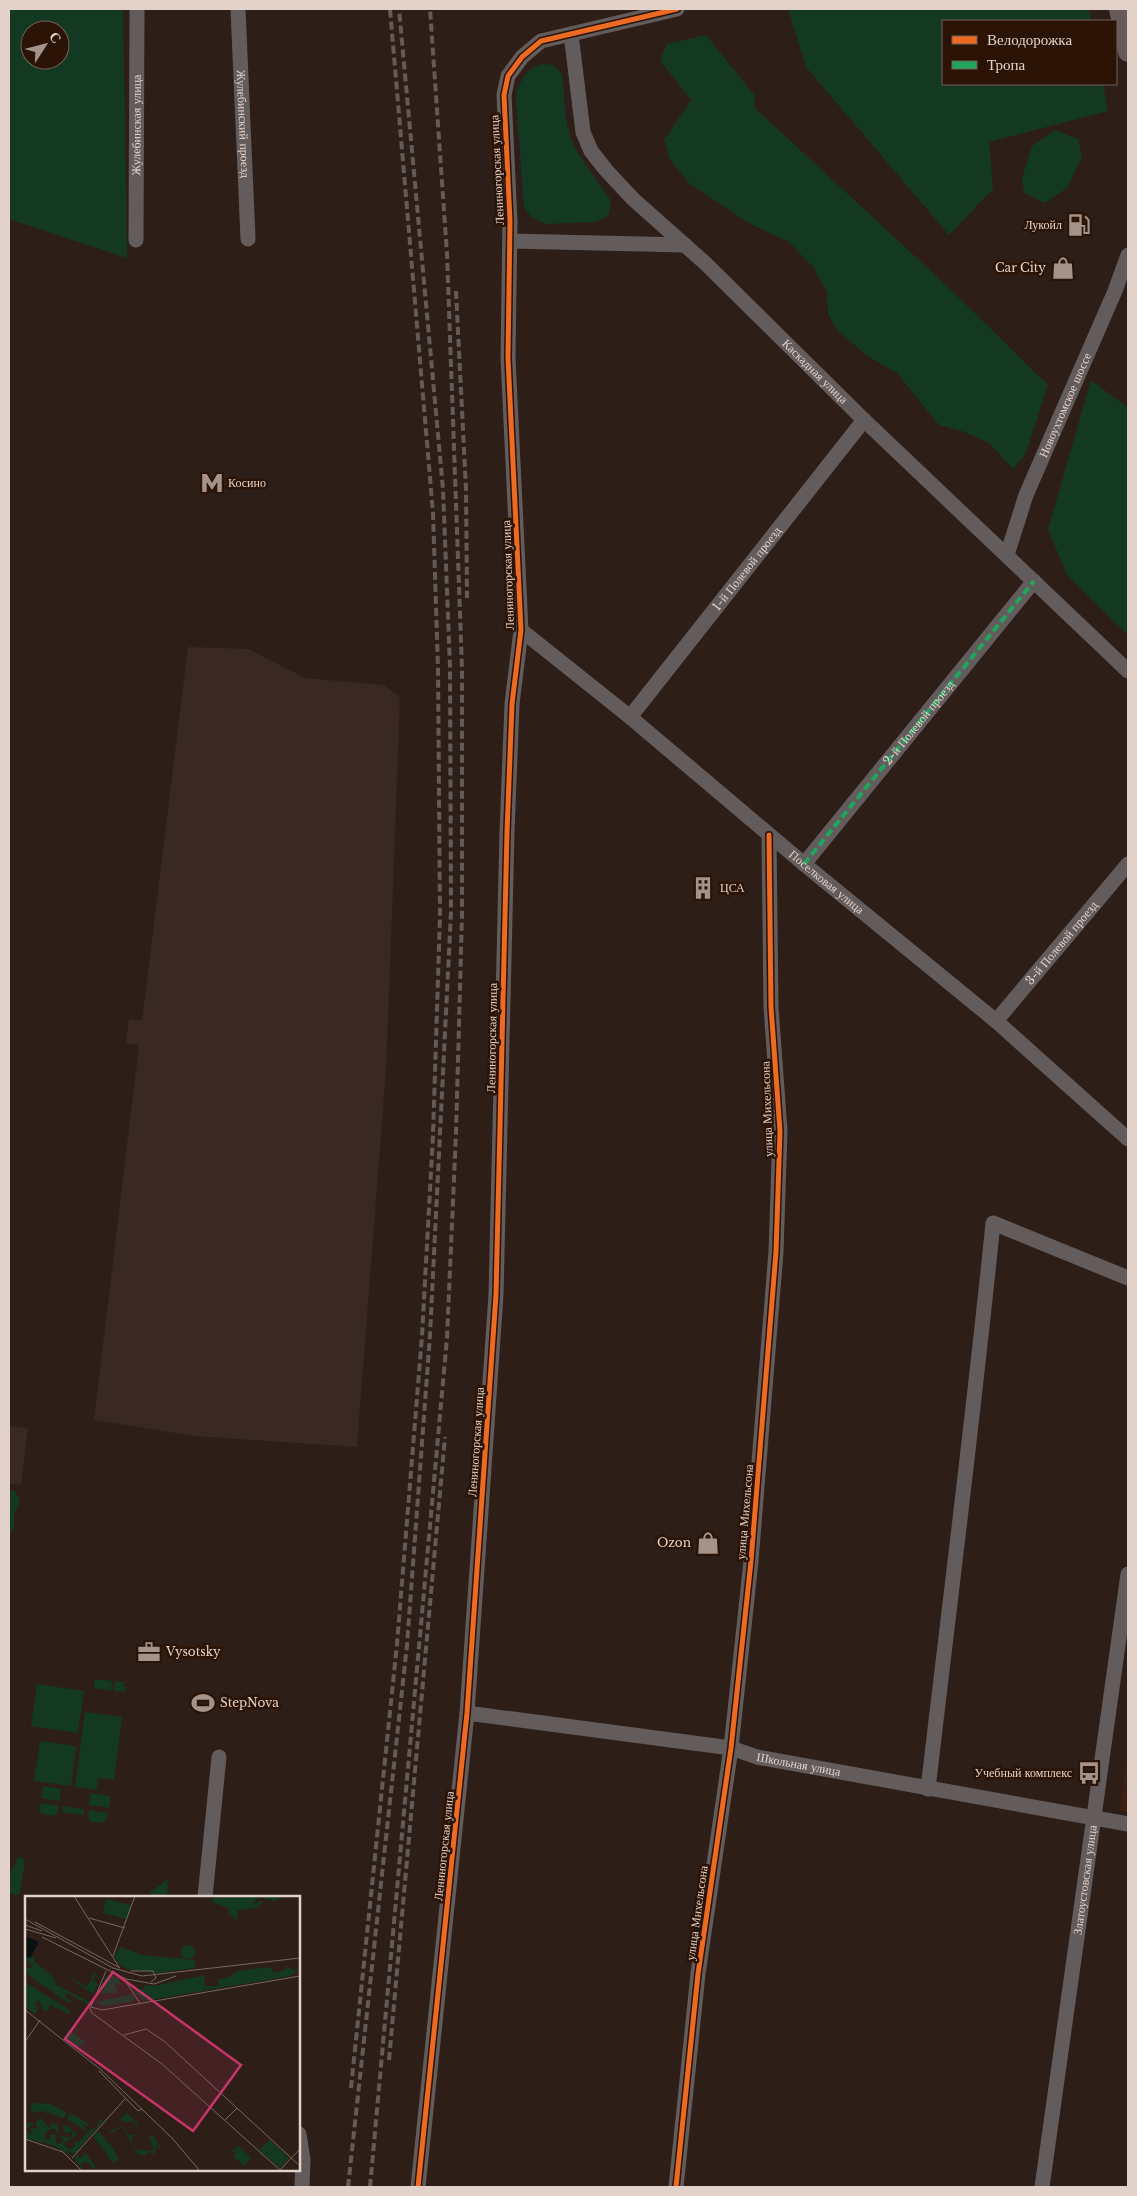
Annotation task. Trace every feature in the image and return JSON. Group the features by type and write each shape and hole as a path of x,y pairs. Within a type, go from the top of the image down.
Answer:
{"main road":[{"path":"1119,9 1128,52"}],"street":[{"name":"Жулебинская улица","path":"136,240 137,9"},
{"name":"Жулебинский проезд","path":"238,9 248,239"},
{"name":"Лениногорская улица","path":"418,2187 468,1712 496,1295 510,755 512,704 521,630 508,358 510,241 504,103 508,76 522,57 541,41 677,9"},
{"name":"Каскадная улица","path":"571,34 581,123 586,142 599,162 617,182 685,245 864,420 1128,671"},
{"path":"510,241 685,245"},
{"name":"Новоухтомское шоссе","path":"1007,555 1026,495 1116,291 1128,255"},
{"path":"1116,291 1128,276"},
{"name":"1-й Полевой проезд","path":"630,717 864,420"},
{"name":"2-й Полевой проезд","path":"804,864 1034,581"},
{"name":"Поселковая улица","path":"521,630 630,717 769,835 996,1021 1128,1139"},
{"name":"улица Михельсона","path":"676,2187 698,1974 731,1748 751,1561 776,1252 780,1131 771,1007 769,835"},
{"name":"3-й Полевой проезд","path":"996,1021 1128,864"},
{"path":"928,1789 956,1540 971,1434 993,1223 1128,1278"},
{"name":"Златоустовская улица","path":"1042,2187 1096,1818 1128,1574"},
{"name":"Школьная улица","path":"468,1712 731,1748 757,1757 1128,1824"},
{"path":"205,1896 219,1757"},
{"path":"300,2140 303,2160 302,2187"}],"shaded area":[{"path":"188,647 248,649 305,678 384,685 400,698 386,1071 357,1447 194,1436 94,1420 139,1045 126,1043 129,1019 142,1021"},
{"path":"9,1426 28,1428 21,1485 9,1483"},
{"path":"1128,1746 1128,1812 1120,1810"}],"green space":[{"path":"10,9 123,9 127,258 9,219"},
{"path":"788,9 1089,9 1091,20 942,20 942,85 1103,85 1108,111 989,142 993,189 949,235 806,67"},
{"path":"706,35 755,96 754,107 947,286 1048,385 1025,455 1013,469 989,443 965,432 939,425 897,373 866,355 837,330 828,314 827,292 813,267 788,241 752,225 690,184 670,160 664,140 691,100 660,60 667,44"},
{"path":"542,64 553,65 562,74 566,118 572,141 611,203 609,214 595,222 546,224 531,217 524,207 516,98 524,76 532,68"},
{"path":"1055,130 1078,139 1082,157 1067,188 1045,203 1024,193 1022,178 1032,146"},
{"path":"1091,380 1128,408 1128,635 1068,576 1048,530"},
{"path":"9,1491 15,1491 20,1500 14,1515 14,1528 9,1534"},
{"path":"95,1679 112,1681 111,1691 94,1688"},
{"path":"115,1681 124,1682 125,1692 113,1691"},
{"path":"37,1684 84,1691 78,1733 31,1726"},
{"path":"85,1712 122,1717 114,1780 98,1778 97,1790 75,1787"},
{"path":"40,1741 76,1746 71,1786 34,1781"},
{"path":"43,1786 61,1789 60,1801 41,1798"},
{"path":"91,1793 111,1796 109,1808 89,1805"},
{"path":"40,1803 59,1806 58,1812 54,1816 42,1814 39,1811"},
{"path":"63,1806 84,1809 84,1815 62,1812"},
{"path":"89,1810 108,1813 106,1820 101,1823 90,1821 88,1816"},
{"path":"21,1857 25,1861 20,1893 17,1895 9,1893 9,1876 18,1858"},
{"path":"168,1879 167,1896 150,1896 150,1892"}],"railway":[{"path":"351,2088 397,1644 422,1336 433,1135 440,916 438,668 433,513 390,9"},
{"path":"348,2187 407,1645 430,1335 451,912 450,667 443,489 399,9"},
{"path":"370,2187 447,1338 456,1133 462,915 462,669 447,254 430,9"},
{"path":"456,291 466,489 467,598"},
{"path":"389,2060 445,1437"}],"marked path":[{"path":"804,864 1034,581"}],"cycle path":[{"path":"418,2187 467,1713 496,1295 507,832 512,704 521,630 508,358 510,221 504,95 508,76 522,57 541,41 677,9"},
{"path":"676,2187 698,1974 731,1748 751,1561 776,1252 780,1131 771,1007 769,835"}],"place":[{"name":"Лукойл","path":"1079,225"},
{"name":"Car City","path":"1063,268"},
{"name":"Косино","path":"212,483"},
{"name":"ЦСА","path":"703,888"},
{"name":"Ozon","path":"708,1543"},
{"name":"Vysotsky","path":"149,1652"},
{"name":"StepNova","path":"203,1703"},
{"name":"Учебный комплекс","path":"1089,1773"}]}
